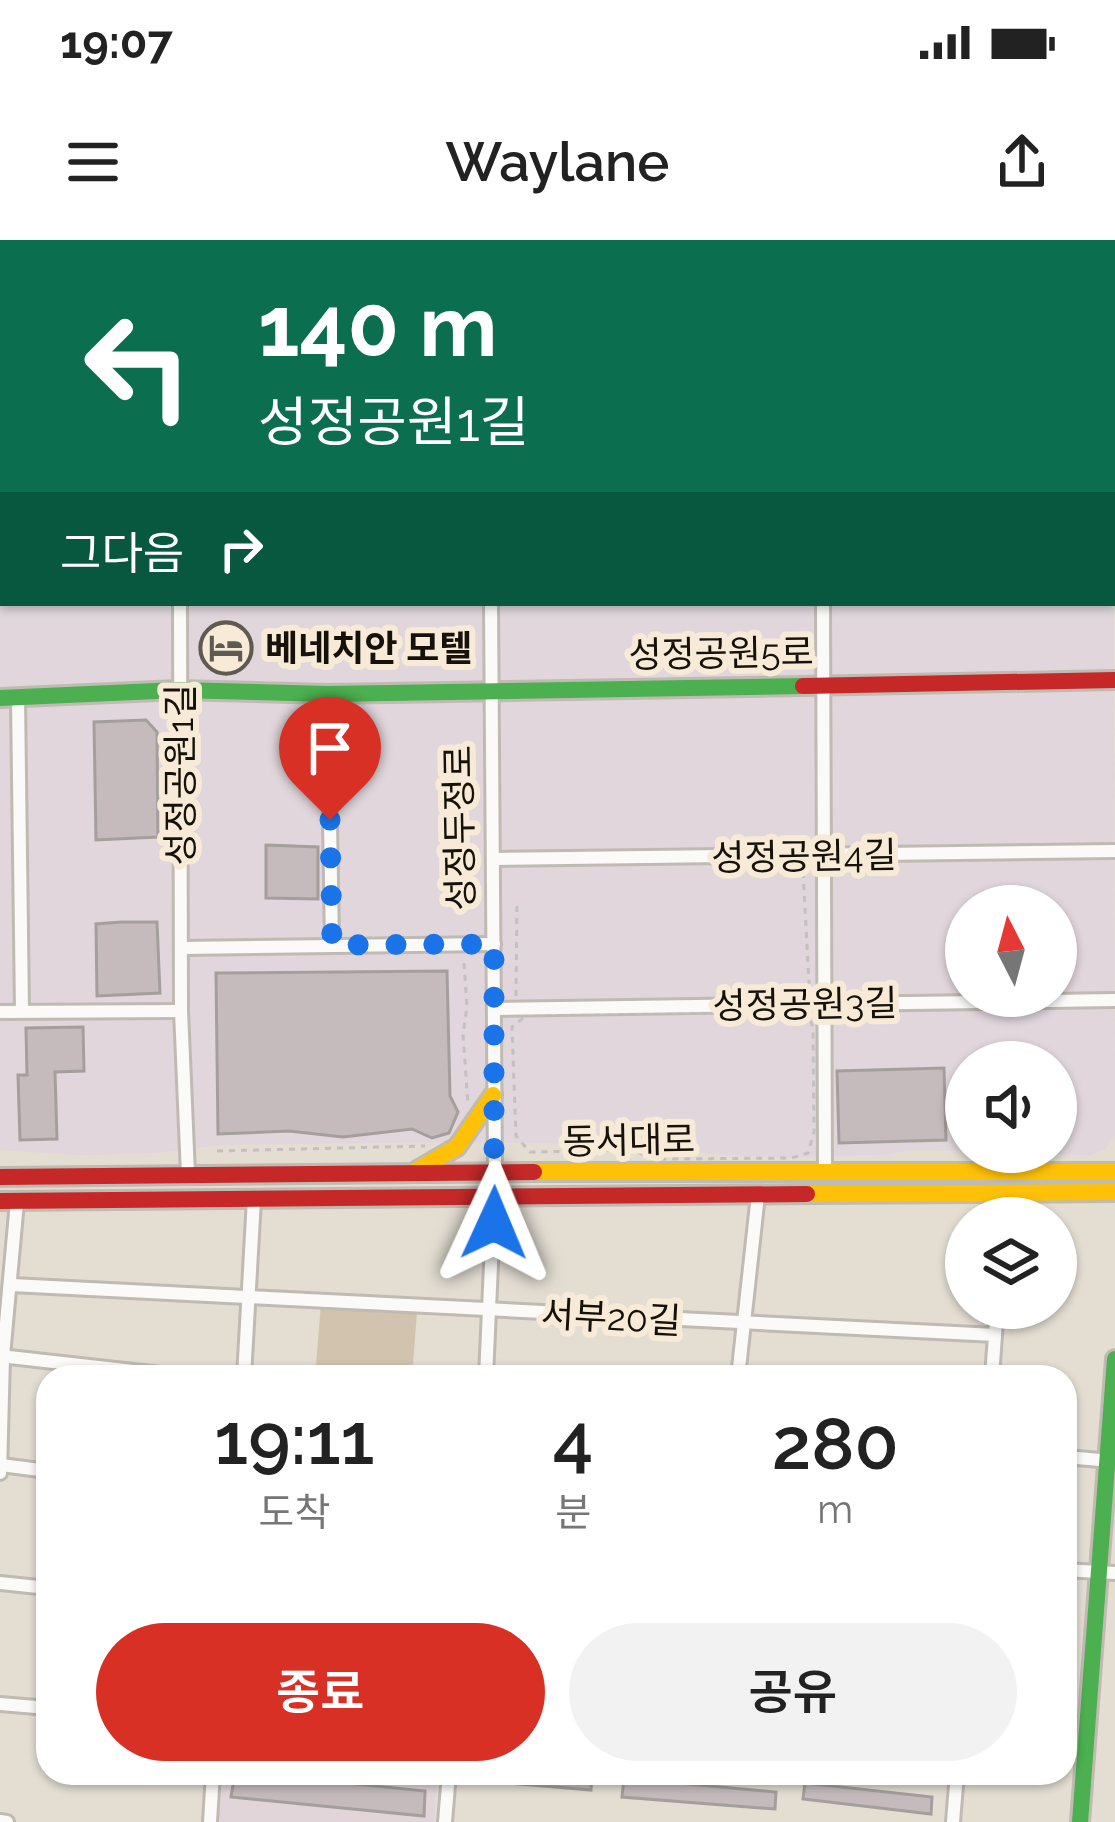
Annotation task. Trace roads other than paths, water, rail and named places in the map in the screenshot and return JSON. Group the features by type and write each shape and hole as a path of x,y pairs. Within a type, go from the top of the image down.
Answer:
{"main road":[{"name":"성정공원5로","path":"9,698 178,690 328,694 1115,680"},
{"path":"414,1172 458,1147 494,1095"},
{"name":"동서대로","path":"0,1178 414,1172 1115,1172"},
{"name":"성정두정로","path":"494,1197 495,1174"},
{"name":"동서대로","path":"9,1202 1115,1192"},
{"path":"1080,1822 1106,1572 1115,1359"}],"street":[{"name":"성정공원1길","path":"180,606 181,948 188,1174"},
{"name":"성정두정로","path":"491,606 495,1174"},
{"path":"823,606 825,1171"},
{"path":"328,694 332,945"},
{"name":"성정공원5로","path":"9,698 22,1011"},
{"name":"성정공원4길","path":"493,860 1115,851"},
{"path":"181,948 494,944"},
{"name":"성정공원3길","path":"495,1009 1115,1000"},
{"path":"0,1012 182,1011"},
{"path":"1005,1192 1005,1197"},
{"path":"739,1365 758,1195"},
{"path":"486,1365 494,1197"},
{"path":"245,1365 254,1199"},
{"path":"9,1202 12,1285 2,1356 0,1469 36,1470"},
{"name":"서부20길","path":"12,1285 995,1335"},
{"path":"993,1365 995,1329"},
{"path":"2,1356 81,1365"},
{"path":"1077,1458 1111,1461"},
{"path":"0,1583 36,1587"},
{"path":"0,1704 36,1707"},
{"path":"210,1822 212,1785"},
{"path":"445,1822 448,1785"},
{"path":"953,1822 956,1785"}],"place":[{"name":"베네치안 모텔","path":"226,648"}]}
